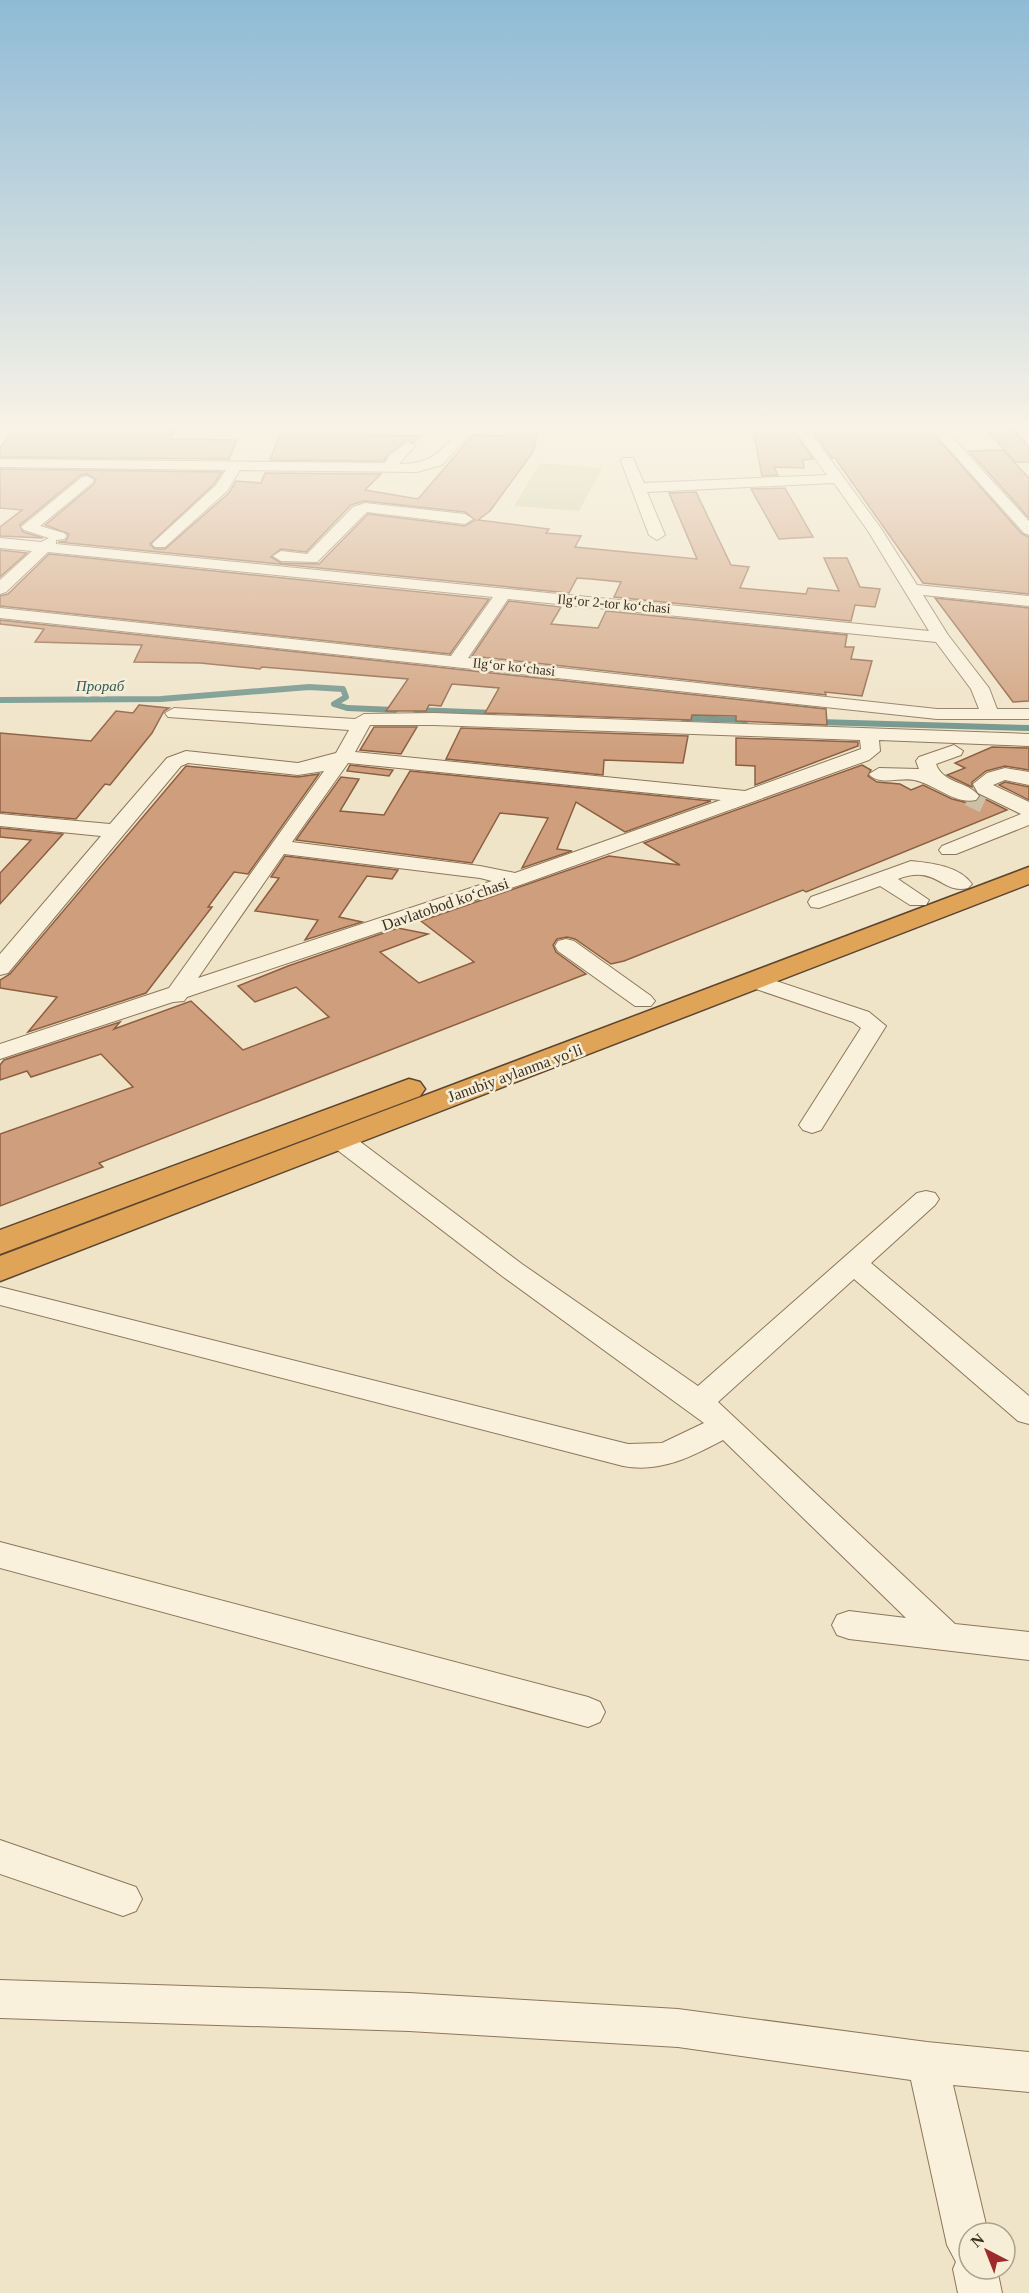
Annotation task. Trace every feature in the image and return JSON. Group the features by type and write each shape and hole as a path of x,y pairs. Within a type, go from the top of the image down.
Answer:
{"highway":[{"name":"Janubiy aylanma yoʻli","path":"0,1243 1029,858"},
{"name":"Janubiy aylanma yoʻli","path":"0,1269 1029,875"}],"street":[{"path":"0,589 42,548 59,536"},
{"path":"83,536 623,589"},
{"path":"160,544 169,536"},
{"path":"311,559 333,536"},
{"path":"878,536 941,637 980,688 990,714"},
{"name":"Ilgʻor 2-tor koʻchasi","path":"0,543 941,637"},
{"path":"909,589 1029,601"},
{"path":"457,661 503,594"},
{"path":"761,602 819,609"},
{"name":"Ilgʻor koʻchasi","path":"0,613 937,714 1029,714"},
{"path":"174,713 360,725"},
{"path":"176,996 344,757 360,725 366,720 434,719 870,742 1029,740"},
{"path":"870,742 926,761 954,751"},
{"name":"Davlatobod koʻchasi","path":"0,1052 176,996 516,880 750,796 870,742"},
{"path":"0,968 10,943 115,831 177,759 186,757 298,769 319,766 344,757 750,796"},
{"path":"926,761 929,774 935,779"},
{"path":"879,774 912,773 935,779 976,799 1026,816"},
{"path":"1026,816 985,789 983,784 988,779 1005,773 1029,779"},
{"path":"949,850 1026,816"},
{"path":"0,820 115,831"},
{"path":"279,847 480,872 516,880"},
{"path":"819,902 911,867 926,867 940,871 961,884"},
{"path":"882,878 918,900"},
{"path":"566,946 643,1002"},
{"path":"755,981 861,1017 874,1026 812,1125"},
{"path":"341,1140 512,1270 699,1402 726,1425 948,1638"},
{"path":"699,1402 926,1198"},
{"path":"854,1264 1029,1413"},
{"path":"0,1296 585,1446 638,1457 657,1456 676,1451 726,1425"},
{"path":"0,1555 588,1712"},
{"path":"849,1625 1029,1646"},
{"path":"0,1857 123,1899"},
{"path":"0,1999 409,2012 678,2028 927,2062 1029,2072"},
{"path":"927,2062 963,2221"}],"building":[{"path":"0,536 36,536 43,538"},
{"path":"68,536 159,536 150,544 155,549 165,549 180,536 321,536 306,552 281,549 271,557 281,563 319,564 346,536 581,536 575,547 697,559 687,536 717,536 731,565 749,567 740,588 806,594 808,588 839,591 824,558 847,558 860,587 880,589 875,607 855,605 851,621 614,597 621,582 591,579 577,578 569,593 58,542 66,541"},
{"path":"777,536 813,537 779,539"},
{"path":"890,536 1029,537 1029,594 923,583"},
{"path":"0,550 27,553 0,577"},
{"path":"49,554 489,599 450,654 0,606 0,596 8,594"},
{"path":"935,598 1029,608 1029,701 1013,702"},
{"path":"509,601 561,607 551,624 598,628 606,611 847,635 845,647 854,647 851,659 872,661 862,696 825,692 826,695 472,656"},
{"path":"0,620 826,709 827,725 736,721 736,716 692,715 691,720 485,713 499,688 452,684 441,706 429,705 426,711 386,711 408,679 200,663 134,662 142,645 35,642 44,629 0,624"},
{"path":"139,705 169,708 164,711 152,733 110,785 105,784 76,819 0,812 0,733 91,741 116,711 133,713"},
{"path":"374,727 417,727 401,754 360,750"},
{"path":"461,728 688,736 683,763 604,760 603,775 446,759"},
{"path":"736,738 858,742 858,746 755,785 755,766 736,765"},
{"path":"992,747 1029,748 1029,770 1005,766 986,771 972,782 972,787 947,775 965,768 955,763"},
{"path":"350,765 393,770 389,776 347,771"},
{"path":"862,765 871,770 868,776 877,782 900,784 911,790 923,785 952,799 968,803 976,802 981,797 1007,810 806,892 803,890 624,961 611,964 575,939 567,937 557,939 553,945 556,952 586,974 99,1163 103,1167 0,1206 0,1134 133,1087 101,1054 31,1077 27,1071 0,1080 0,1065 4,1060 120,1022 114,1029 191,1001 243,1050 329,1017 296,987 255,1002 238,986 398,928 428,934 380,952 419,983 474,962 421,921 609,856 680,865 644,843"},
{"path":"186,766 298,777 319,774 248,874 234,872 208,907 212,907 146,993 28,1032 57,997 0,988 0,980 10,974"},
{"path":"410,771 711,801 625,832 576,802 557,849 572,851 522,868 548,818 500,813 472,863 296,840 341,777 359,779 340,811 384,815"},
{"path":"1005,782 1029,787 1029,800 999,785"},
{"path":"0,828 63,834 0,904 0,873 31,840 0,837"},
{"path":"285,856 398,870 392,879 367,876 339,917 362,922 305,940 318,920 255,911 279,878 271,877"}],"waterway":[{"name":"Прораб","path":"0,700 161,699 309,687 343,689 346,697 334,704 347,708 395,710"},
{"path":"416,710 494,713"},
{"path":"683,718 746,720"},
{"path":"818,722 1029,728"}],"tunnel":[{"path":"969,796 984,803"}]}
